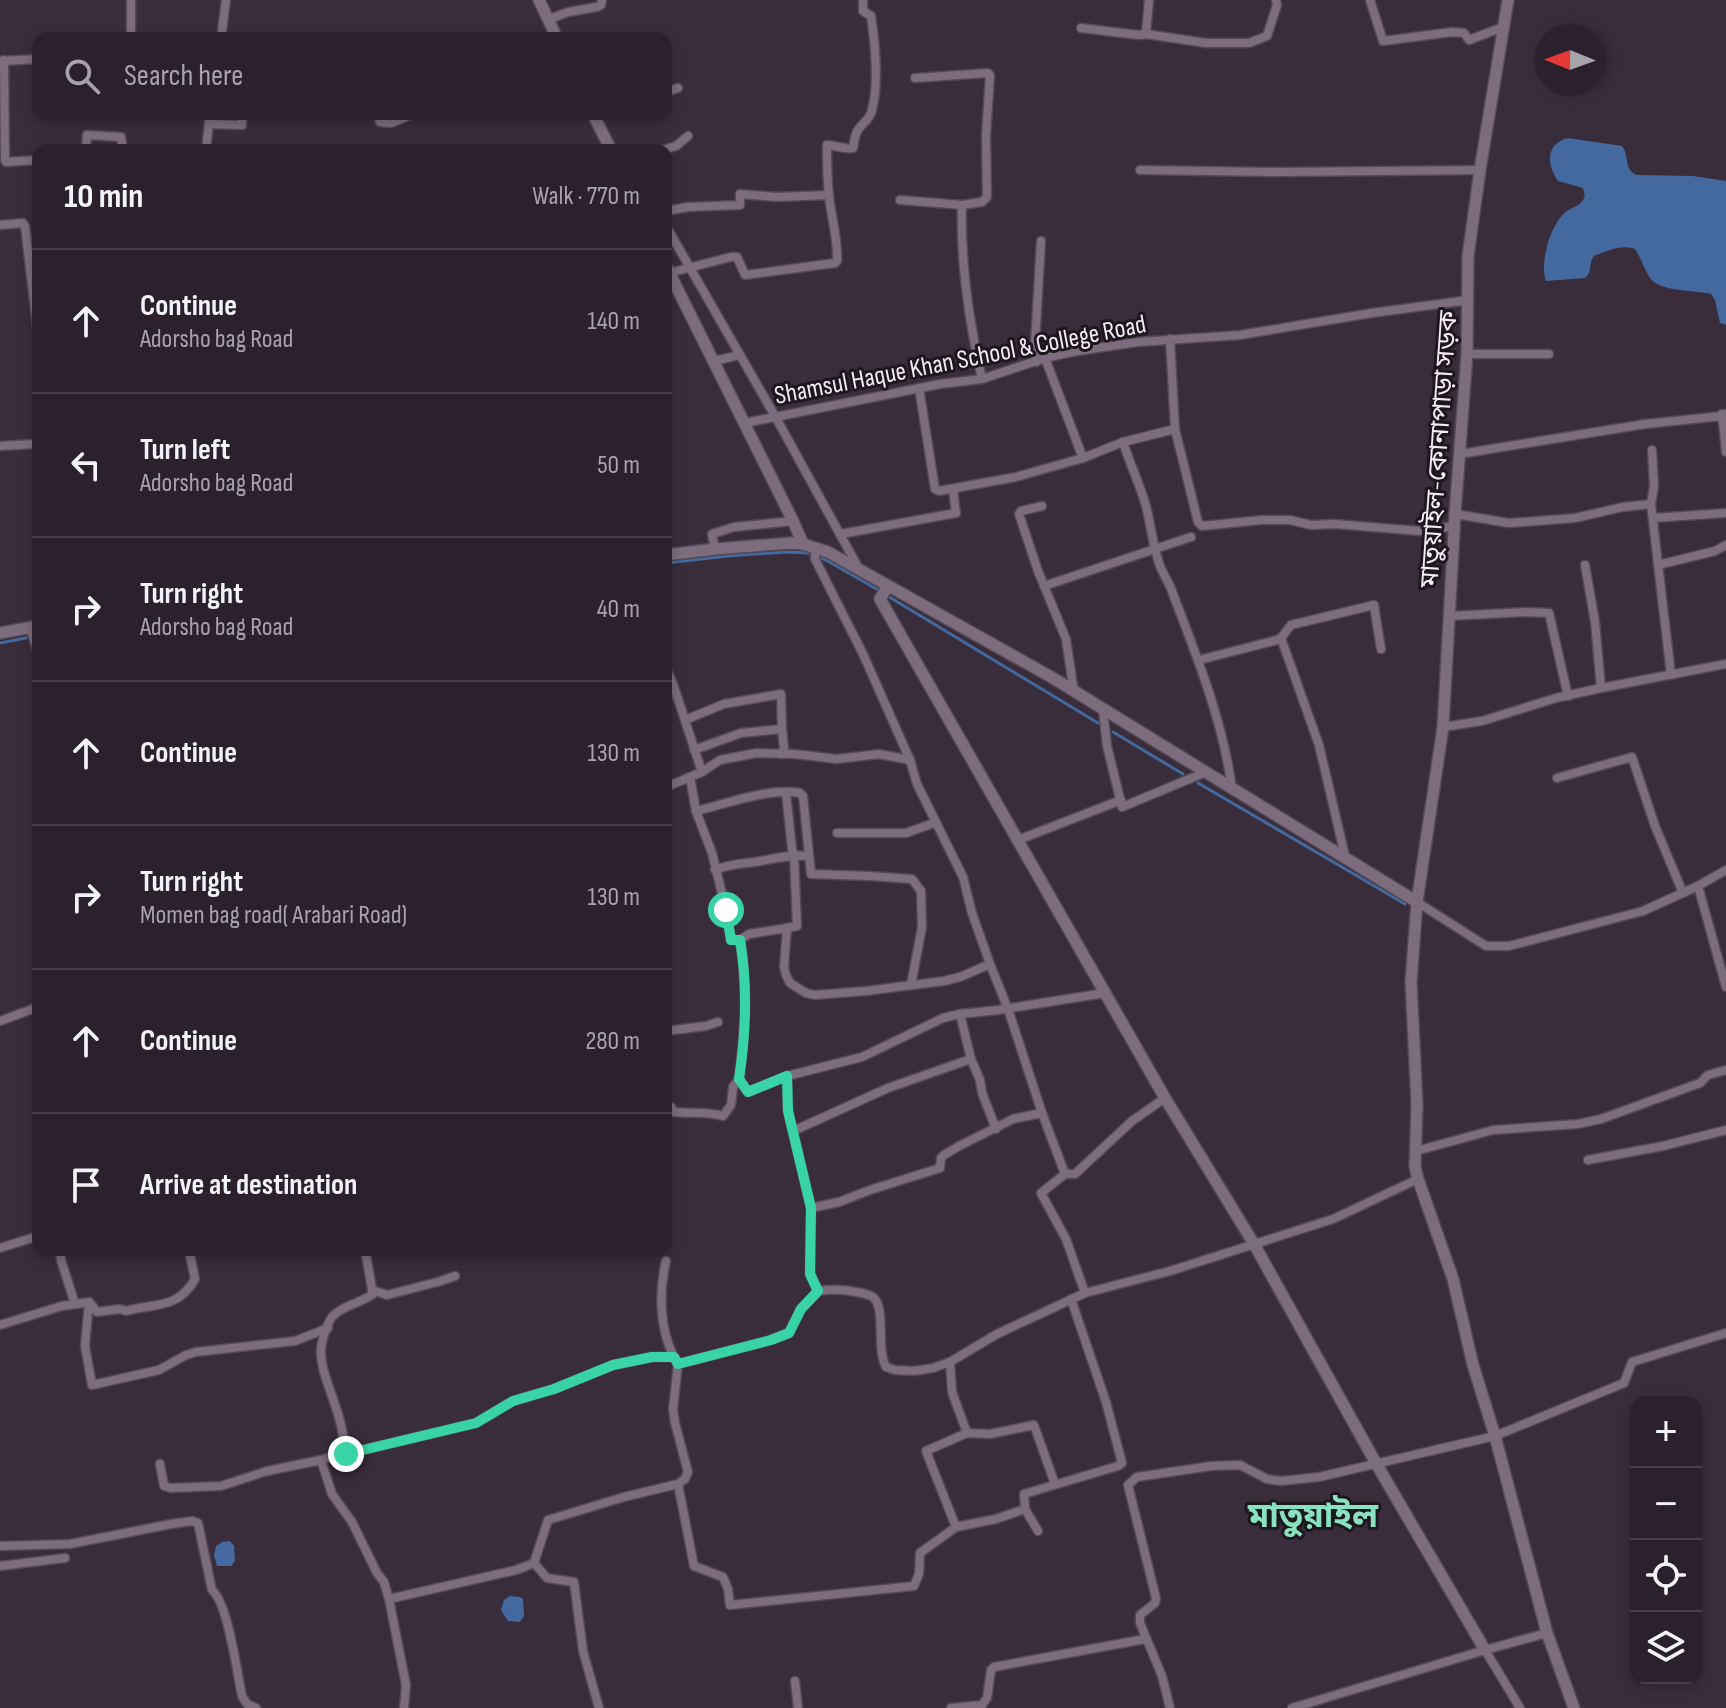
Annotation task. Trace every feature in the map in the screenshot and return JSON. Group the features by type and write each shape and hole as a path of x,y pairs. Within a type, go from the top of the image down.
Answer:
{"street":[{"path":"131,0 131,32"},
{"path":"222,32 226,0"},
{"path":"539,0 554,32"},
{"path":"547,20 568,12 597,7 602,0"},
{"path":"672,269 737,257 745,275 835,263 838,258 829,195 827,145 853,148 858,130 867,122 872,111 874,93 875,40 871,16 863,11 863,0"},
{"path":"1146,34 1149,0"},
{"path":"1081,28 1206,43 1249,43 1267,36 1276,0"},
{"path":"1370,0 1383,41 1452,32 1464,33 1469,40 1503,27"},
{"name":"মাতুয়াইল-কোনাপাড়া সড়ক","path":"1508,0 1468,256 1467,354 1443,727 1417,902 1411,982 1417,1105 1415,1167 1453,1279 1473,1365 1547,1633 1574,1708"},
{"path":"32,59 2,60 5,160 32,160"},
{"path":"900,200 962,205 982,202 987,197 986,136 990,75 915,78"},
{"path":"672,90 678,88"},
{"path":"207,144 209,120"},
{"path":"214,120 242,125 242,120"},
{"path":"380,120 391,123 398,120"},
{"path":"597,120 608,144"},
{"path":"86,144 87,135 121,137 122,144"},
{"path":"672,147 688,136"},
{"path":"1140,170 1480,170"},
{"path":"672,210 740,205 740,194 776,197 829,195"},
{"path":"962,205 963,266 982,379"},
{"path":"0,225 23,223 25,226 32,284"},
{"path":"672,237 858,567 884,591 1074,692 1486,946 1523,943 1643,911 1726,870"},
{"path":"1041,241 1035,331 1041,360 1083,458"},
{"path":"672,278 863,654 934,823 963,877 972,913 1065,1174"},
{"name":"Shamsul Haque Khan School & College Road","path":"745,423 919,388 982,379 1041,360 1107,347 1240,335 1469,300"},
{"path":"1170,339 1175,429 1198,522 1202,526 1290,520 1311,525 1420,531 1455,520 1509,523 1575,518 1651,504"},
{"path":"1467,354 1549,354"},
{"path":"714,361 740,355"},
{"path":"919,388 935,489 939,491 1016,477 1083,458 1123,442 1175,429"},
{"path":"1460,454 1645,424 1724,415 1726,452"},
{"path":"1123,442 1145,504 1160,566 1199,660 1220,732 1232,789"},
{"path":"0,446 32,444"},
{"path":"1652,450 1654,486 1651,504 1671,675"},
{"path":"841,534 956,513 953,490"},
{"path":"1042,506 1019,514 1066,639 1074,692"},
{"path":"1653,518 1726,513"},
{"path":"715,549 712,534 734,527 793,521"},
{"path":"1044,586 1191,537"},
{"path":"1658,565 1715,551 1726,545"},
{"path":"672,554 715,549 812,550 858,567"},
{"path":"1585,565 1595,622 1601,688"},
{"path":"884,591 1018,840 1105,993 1254,1244 1377,1465 1520,1708"},
{"path":"1199,660 1281,638 1291,625 1374,605 1381,649"},
{"path":"1450,616 1549,613 1568,696"},
{"path":"0,633 32,627"},
{"path":"1281,638 1319,745 1347,860"},
{"path":"1443,727 1482,721 1601,688 1726,664"},
{"path":"672,682 702,772"},
{"path":"685,720 724,704 781,694 784,748 781,754"},
{"path":"1103,710 1107,746 1122,807 1206,772"},
{"path":"694,750 741,733 782,729"},
{"path":"672,784 702,772 720,760 757,753 837,759 879,754 910,760"},
{"path":"1557,778 1632,757 1655,826 1683,893"},
{"path":"690,777 696,811 712,853 731,940 797,926 794,855 786,792"},
{"path":"696,811 723,803 796,792 803,796 811,874 912,879 921,891 922,927 911,985"},
{"path":"1018,840 1121,800"},
{"path":"837,833 906,833 934,823"},
{"path":"715,870 728,865 794,855 808,856"},
{"path":"1698,886 1726,987"},
{"path":"787,928 786,975 790,983 815,995 944,981 990,964"},
{"path":"672,1109 674,1112 692,1111 723,1116 731,1105 733,1087 739,1079 745,1022 744,966 740,940"},
{"path":"739,1079 748,1092 787,1076 862,1057 928,1025 960,1014 1105,993"},
{"path":"0,1021 32,1009"},
{"path":"960,1014 971,1059 996,1129"},
{"path":"672,1030 718,1022"},
{"path":"793,1131 888,1088 971,1059"},
{"path":"1416,1151 1493,1130 1578,1124 1601,1119 1700,1083 1708,1075 1726,1070"},
{"path":"787,1076 788,1111 811,1208 810,1274 818,1291"},
{"path":"1085,1293 1066,1239 1041,1193 1065,1174 1075,1174 1132,1121 1165,1098"},
{"path":"811,1208 839,1202 940,1168 944,1155 1013,1119 1042,1113"},
{"path":"1588,1160 1726,1130"},
{"path":"160,1464 164,1486 221,1486 267,1471 476,1423 513,1401 554,1389 613,1365 652,1357 676,1361 771,1340 789,1333 801,1309 818,1291 831,1289 869,1295 875,1299 879,1310 882,1359 886,1367 914,1371 933,1368 1085,1293 1170,1271 1333,1219 1418,1179"},
{"path":"0,1248 32,1238"},
{"path":"61,1256 75,1304 85,1303 97,1312 126,1311 176,1300 195,1279 190,1256"},
{"path":"346,1454 321,1347 332,1316 373,1294 366,1256"},
{"path":"534,1563 548,1520 678,1484 685,1479 688,1472 673,1409 676,1361 661,1304 666,1261"},
{"path":"372,1290 387,1295 455,1276"},
{"path":"1038,1531 1025,1509 1024,1494 1122,1463 1106,1402 1071,1299"},
{"path":"0,1325 62,1306 85,1303"},
{"path":"85,1303 85,1346 92,1385 159,1370 196,1352 295,1341 328,1328"},
{"path":"1170,1708 1162,1676 1140,1623 1140,1615 1155,1603 1156,1593 1128,1485 1132,1480 1211,1466 1240,1465 1267,1479 1281,1481 1319,1477 1495,1436 1624,1383 1632,1362 1726,1333"},
{"path":"950,1362 952,1392 967,1433"},
{"path":"956,1527 926,1451 967,1433 990,1434 1034,1425 1055,1484"},
{"path":"321,1460 332,1494 352,1522 384,1582 406,1685 404,1708"},
{"path":"678,1484 694,1566 723,1577 730,1605 914,1586 919,1574 920,1553 956,1527 1025,1509"},
{"path":"0,1546 70,1544 171,1524 198,1523 212,1590 219,1595 233,1643 242,1696 247,1704 256,1708"},
{"path":"0,1566 65,1558"},
{"path":"389,1599 516,1570 534,1563"},
{"path":"534,1563 547,1578 574,1582 583,1651 599,1708"},
{"path":"1292,1708 1547,1633"},
{"path":"951,1708 982,1705 987,1698 994,1667 1145,1639"},
{"path":"795,1681 798,1708"}],"water":[{"path":"1568,138 1622,146 1630,170 1637,175 1693,176 1726,181 1726,325 1720,323 1711,294 1655,283 1635,249 1625,247 1594,256 1585,278 1546,281 1545,254 1551,233 1561,216 1580,204 1584,197 1583,188 1558,181 1551,168 1552,150"},
{"path":"230,1541 234,1546 235,1561 231,1566 217,1566 214,1555 216,1546"},
{"path":"510,1596 523,1599 524,1616 520,1622 508,1621 501,1610 504,1600"}],"waterway":[{"path":"672,562 786,552 809,553 880,591"},
{"path":"886,595 1098,723"},
{"path":"0,643 26,638"},
{"path":"1113,732 1183,774"},
{"path":"1198,783 1405,904"}],"district":[{"name":"মাতুয়াইল","path":"1313,1515"}],"route":[{"path":"346,1454 476,1423 513,1401 554,1389 613,1365 652,1357 674,1357 678,1364 789,1333 801,1309 818,1291 810,1274 811,1208 788,1111 787,1076 748,1092 739,1079 745,1022 744,966 740,940 731,940 726,910"}]}
